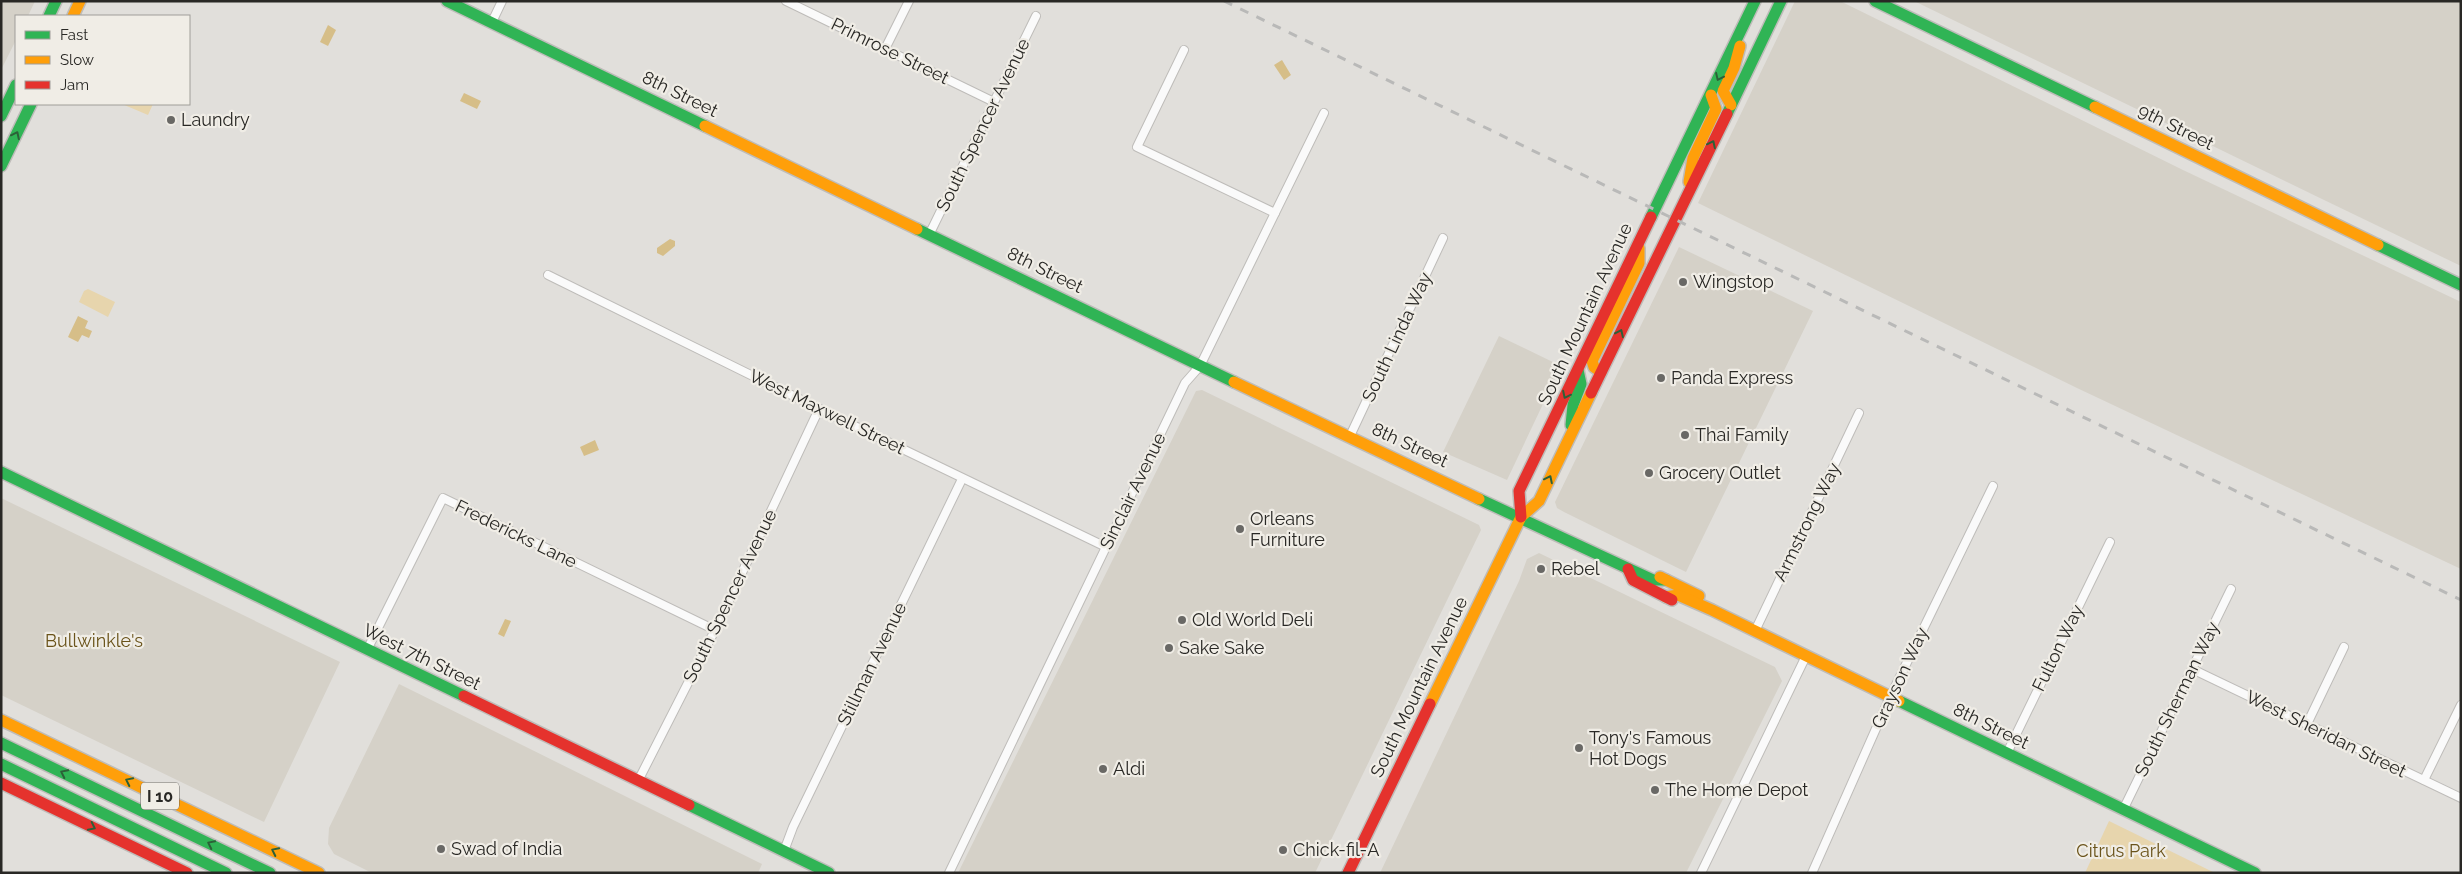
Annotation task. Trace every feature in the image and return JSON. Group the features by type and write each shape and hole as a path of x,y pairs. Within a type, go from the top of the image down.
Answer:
{"main road":[{"path":"53,15 56,1"},
{"path":"73,15 80,1"},
{"name":"8th Street","path":"448,1 930,233 1200,366 1628,569 1640,567 1706,599 1712,610 2254,873"},
{"path":"1731,105 1723,91 1734,68 1742,28 1755,1"},
{"name":"South Mountain Avenue","path":"1347,872 1521,517 1539,501 1781,1"},
{"name":"9th Street","path":"1875,1 2459,280"},
{"name":"South Mountain Avenue","path":"1521,517 1519,491 1742,28"},
{"path":"1,116 15,87"},
{"path":"1688,192 1693,158 1716,109 1711,94"},
{"path":"1,166 31,105"},
{"path":"1601,372 1594,367 1592,361 1636,270 1639,255 1638,242"},
{"path":"1570,435 1573,404 1582,384 1582,377 1578,370"},
{"name":"West 7th Street","path":"1,472 829,873"},
{"name":"8th Street","path":"1628,569 1633,580 1666,597 1699,613 1712,610"},
{"name":"I 10","path":"1,720 319,873"},
{"path":"1,743 270,873"},
{"path":"1,764 226,873"},
{"path":"1,783 187,873"}],"street":[{"path":"492,22 502,1"},
{"name":"Primrose Street","path":"786,1 994,102"},
{"path":"886,49 909,1"},
{"name":"South Spencer Avenue","path":"930,233 1036,16"},
{"path":"1184,50 1137,147 1275,213"},
{"name":"Sinclair Avenue","path":"949,873 1185,383 1200,366 1324,113"},
{"name":"South Linda Way","path":"1350,436 1443,238"},
{"name":"West Maxwell Street","path":"548,276 962,479 1106,546"},
{"name":"South Spencer Avenue","path":"638,781 714,630 819,409"},
{"name":"Armstrong Way","path":"1755,631 1859,413"},
{"name":"Stillman Avenue","path":"784,851 793,827 962,479"},
{"name":"Grayson Way","path":"1812,873 1890,697 1993,486"},
{"name":"Fredericks Lane","path":"368,650 443,498 714,630"},
{"name":"Fulton Way","path":"2007,753 2110,542"},
{"name":"South Sherman Way","path":"2123,810 2231,589"},
{"path":"2307,724 2344,647"},
{"path":"1701,873 1806,656"},
{"name":"West Sheridan Street","path":"2192,669 2461,798"},
{"path":"2424,780 2461,705"}],"shaded area":[{"path":"1,1 35,1 28,15 15,15 15,42 1,70"},
{"path":"1795,1 1840,1 2183,170 2461,302 2461,569 2077,388 1698,203"},
{"path":"1914,1 2461,1 2461,266 2322,199"},
{"path":"328,25 336,30 328,46 320,42"},
{"path":"1282,60 1291,75 1284,80 1274,65"},
{"path":"464,93 481,101 477,109 460,101"},
{"path":"670,239 675,241 675,246 663,256 657,253 657,248"},
{"path":"1679,247 1813,311 1686,572 1564,512 1557,508 1555,502"},
{"path":"78,316 88,321 85,328 92,331 89,338 82,335 78,342 68,337"},
{"path":"1499,336 1561,366 1507,480 1443,452"},
{"path":"1202,390 1479,525 1481,530 1315,873 958,873 1196,391"},
{"path":"595,440 599,450 584,456 580,447"},
{"name":"Bullwinkle's","path":"1,498 340,662 264,822 1,695"},
{"path":"1539,553 1775,667 1782,681 1686,873 1380,873 1519,581 1527,559"},
{"path":"505,619 511,621 504,637 498,634"},
{"path":"399,684 762,864 758,873 372,873 334,854 328,844 329,828"}],"green space":[{"path":"124,105 153,105 148,115"},
{"path":"88,289 115,302 108,317 79,302 84,291"},
{"name":"Citrus Park","path":"2109,821 2215,873 2085,873"}],"railway":[{"path":"1224,1 2461,600"}],"traffic: fast":[{"path":"49,15 56,1"},
{"path":"447,1 705,126"},
{"path":"1651,217 1755,1"},
{"path":"1727,114 1781,1"},
{"path":"1875,1 2095,107"},
{"path":"1,116 15,87"},
{"path":"1,166 31,105"},
{"path":"917,229 1234,382"},
{"path":"2378,245 2461,285"},
{"path":"1571,425 1573,405 1581,384 1578,370"},
{"path":"1,472 464,696"},
{"path":"1479,499 1653,580 1666,580"},
{"path":"1899,701 2255,873"},
{"path":"1,743 270,873"},
{"path":"1,764 226,873"},
{"path":"689,805 829,873"}],"traffic: slow":[{"path":"73,15 80,1"},
{"path":"1731,105 1723,91 1734,68 1740,46"},
{"path":"1689,182 1693,158 1716,109 1711,95"},
{"path":"2095,107 2378,245"},
{"path":"705,126 917,229"},
{"path":"1601,372 1594,367 1592,361 1639,263 1639,248"},
{"path":"1234,382 1479,499"},
{"path":"1430,704 1521,517 1539,501 1591,393"},
{"path":"1660,577 1699,596"},
{"path":"1666,597 1678,595 1712,610 1899,701"},
{"path":"1,720 319,873"}],"traffic: jam":[{"path":"1591,393 1727,114"},
{"path":"1521,517 1519,491 1651,217"},
{"path":"1628,569 1633,580 1672,600"},
{"path":"464,696 689,805"},
{"path":"1348,873 1430,704"},
{"path":"1,783 187,873"}],"place":[{"name":"Laundry","path":"171,120"},
{"name":"Wingstop","path":"1683,282"},
{"name":"Panda Express","path":"1661,378"},
{"name":"Thai Family","path":"1685,435"},
{"name":"Grocery Outlet","path":"1649,473"},
{"name":"Orleans Furniture","path":"1240,529"},
{"name":"Rebel","path":"1541,569"},
{"name":"Old World Deli","path":"1182,620"},
{"name":"Sake Sake","path":"1169,648"},
{"name":"Tony's Famous Hot Dogs","path":"1579,748"},
{"name":"Aldi","path":"1103,769"},
{"name":"The Home Depot","path":"1655,790"},
{"name":"Swad of India","path":"441,849"},
{"name":"Chick-fil-A","path":"1283,850"}]}
